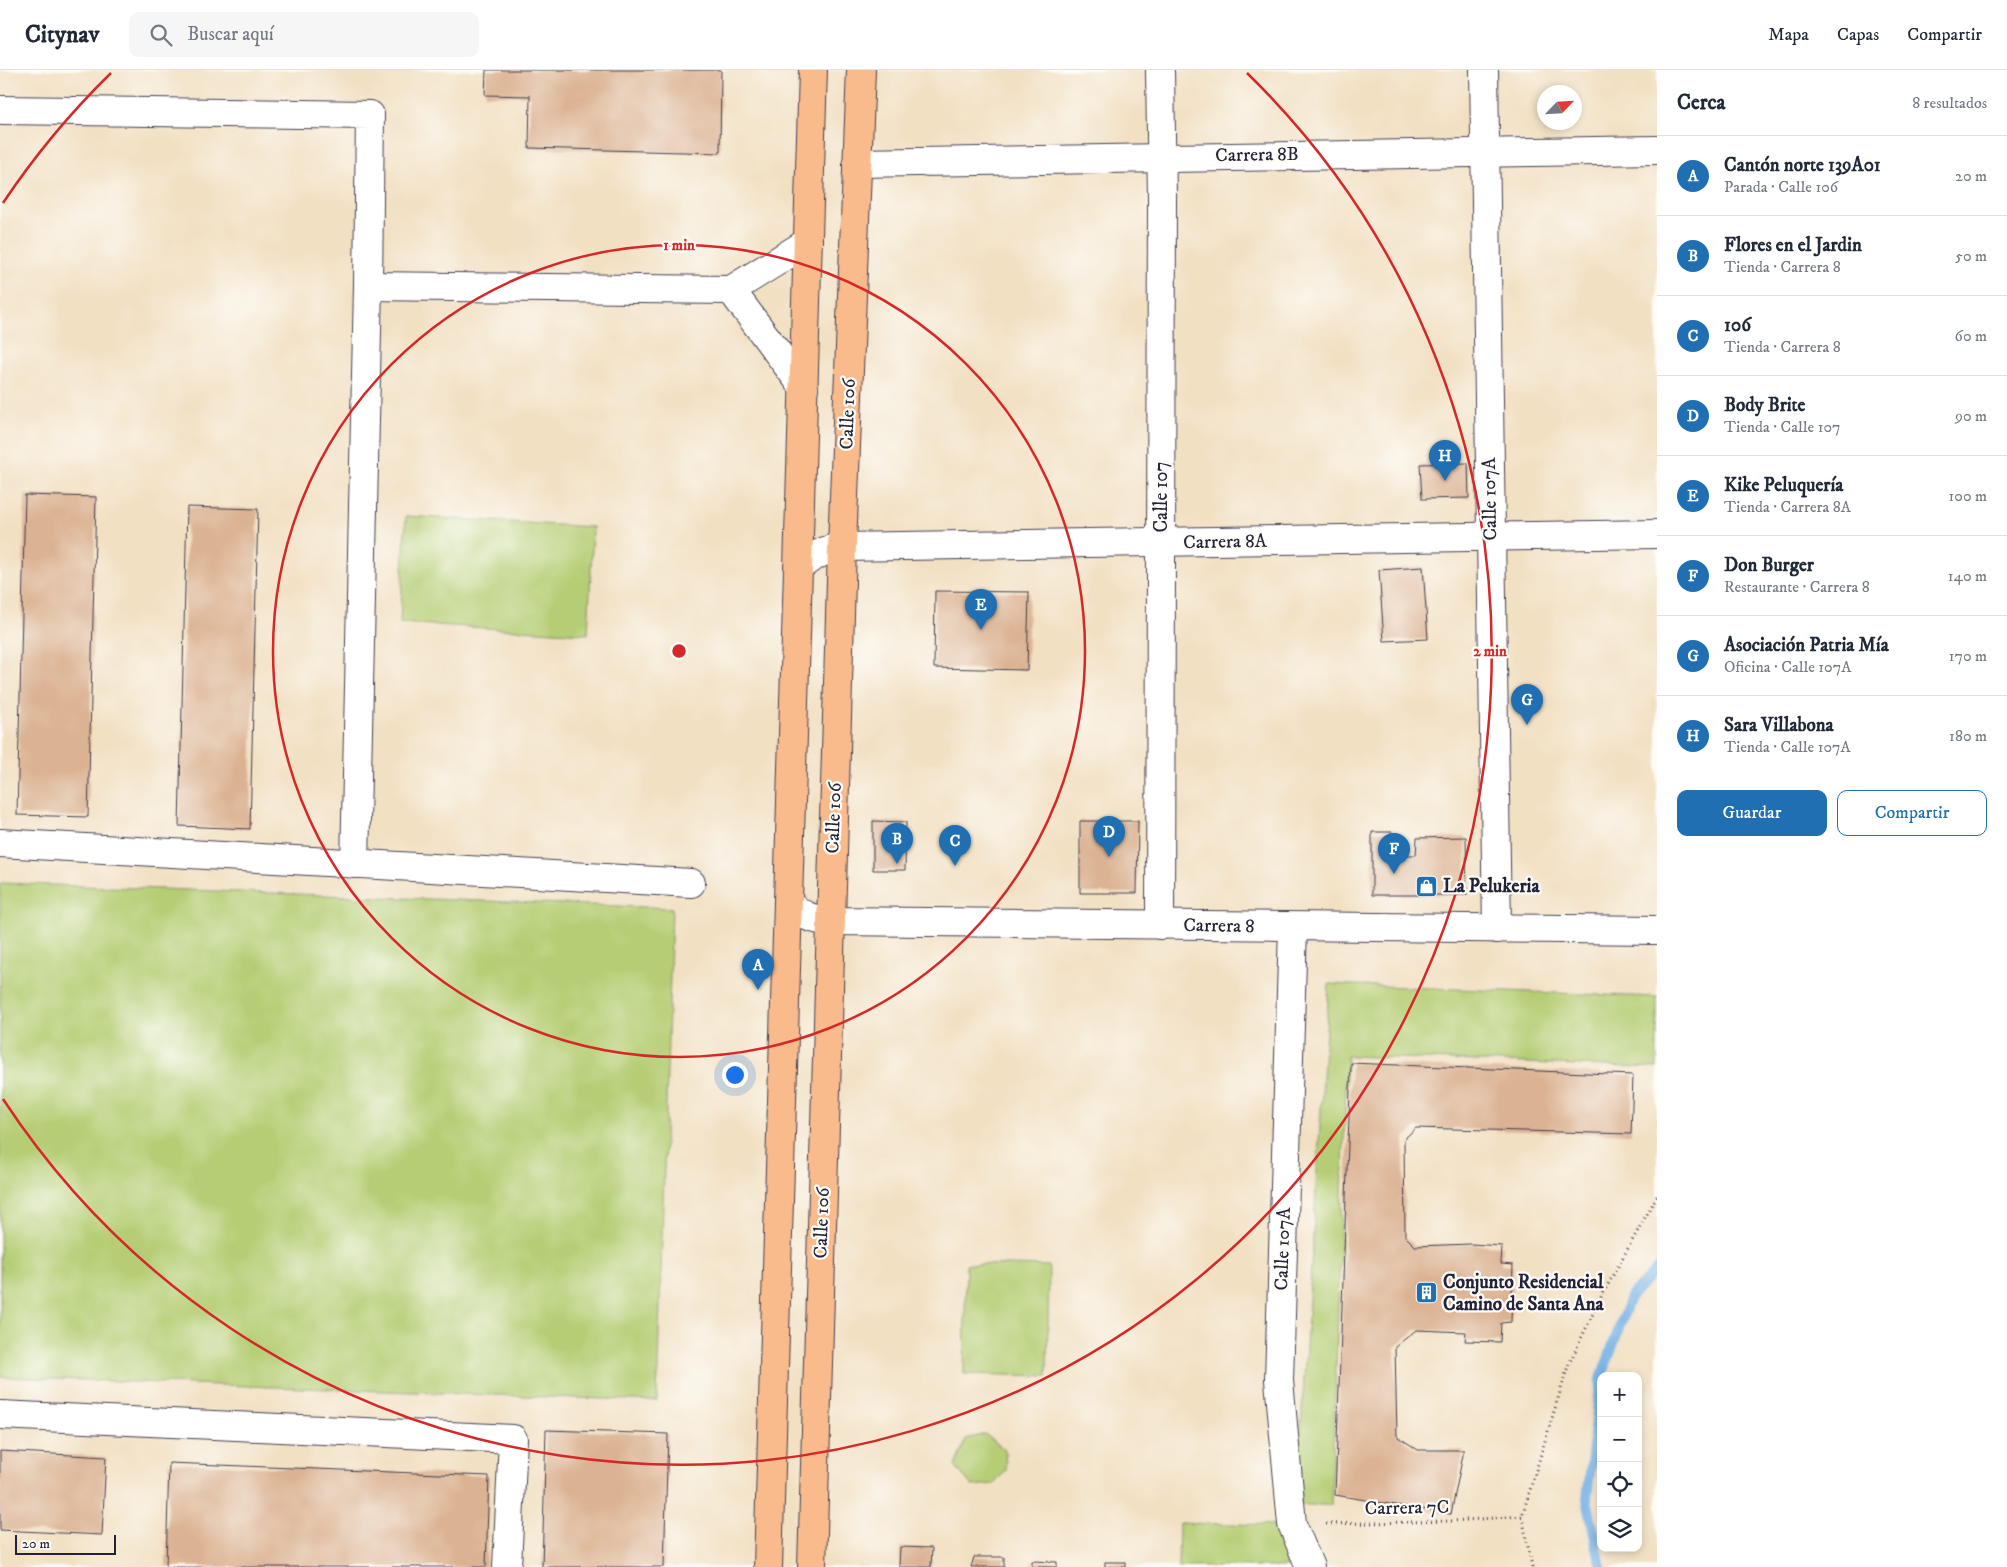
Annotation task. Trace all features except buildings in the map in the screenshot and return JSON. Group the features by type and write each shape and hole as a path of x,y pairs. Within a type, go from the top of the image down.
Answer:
{"main road":[{"path":"768,1567 813,70"},
{"name":"Calle 106","path":"812,1567 842,548 861,70"}],"street":[{"name":"Calle 107","path":"1160,70 1162,156 1160,925"},
{"name":"Calle 107A","path":"1484,70 1497,929"},
{"path":"0,110 370,116 355,864"},
{"name":"Carrera 8B","path":"857,163 1162,156 1657,150"},
{"path":"368,286 731,290 808,242"},
{"path":"731,290 804,388"},
{"name":"Carrera 8A","path":"798,567 819,553 842,548 1657,534"},
{"path":"0,844 691,883"},
{"name":"Carrera 8","path":"788,902 799,913 813,920 831,921 1293,928 1657,930"},
{"name":"Calle 107A","path":"1293,928 1279,1380 1292,1524 1310,1567"},
{"path":"0,1415 513,1439 508,1567"}],"path":[{"path":"1532,1567 1522,1516 1568,1366 1602,1297 1657,1196"},
{"name":"Carrera 7C","path":"1292,1524 1452,1521 1522,1516"}],"green space":[{"path":"406,516 593,527 588,634 400,623"},
{"path":"0,883 672,908 657,1401 0,1377"},
{"path":"1329,984 1657,997 1657,1068 1347,1056 1331,1505 1296,1505"},
{"path":"966,1264 1049,1266 1047,1376 964,1374"},
{"path":"985,1434 1005,1450 1006,1471 993,1484 972,1486 955,1466 966,1439"},
{"path":"1179,1523 1278,1525 1295,1567 1178,1567"}],"waterway":[{"path":"1603,1372 1630,1297 1657,1269"},
{"path":"1597,1413 1587,1499 1601,1567"}],"place":[{"name":"Sara Villabona","path":"1445,481"},
{"name":"Kike Peluquería","path":"981,630"},
{"name":"Asociación Patria Mía","path":"1527,725"},
{"name":"Body Brite","path":"1109,857"},
{"name":"Flores en el Jardin","path":"897,864"},
{"name":"106","path":"955,866"},
{"name":"Don Burger","path":"1394,874"},
{"name":"La Pelukeria","path":"1427,886"},
{"name":"Cantón norte 139A01","path":"758,990"},
{"name":"Conjunto Residencial Camino de Santa Ana","path":"1427,1293"}]}
